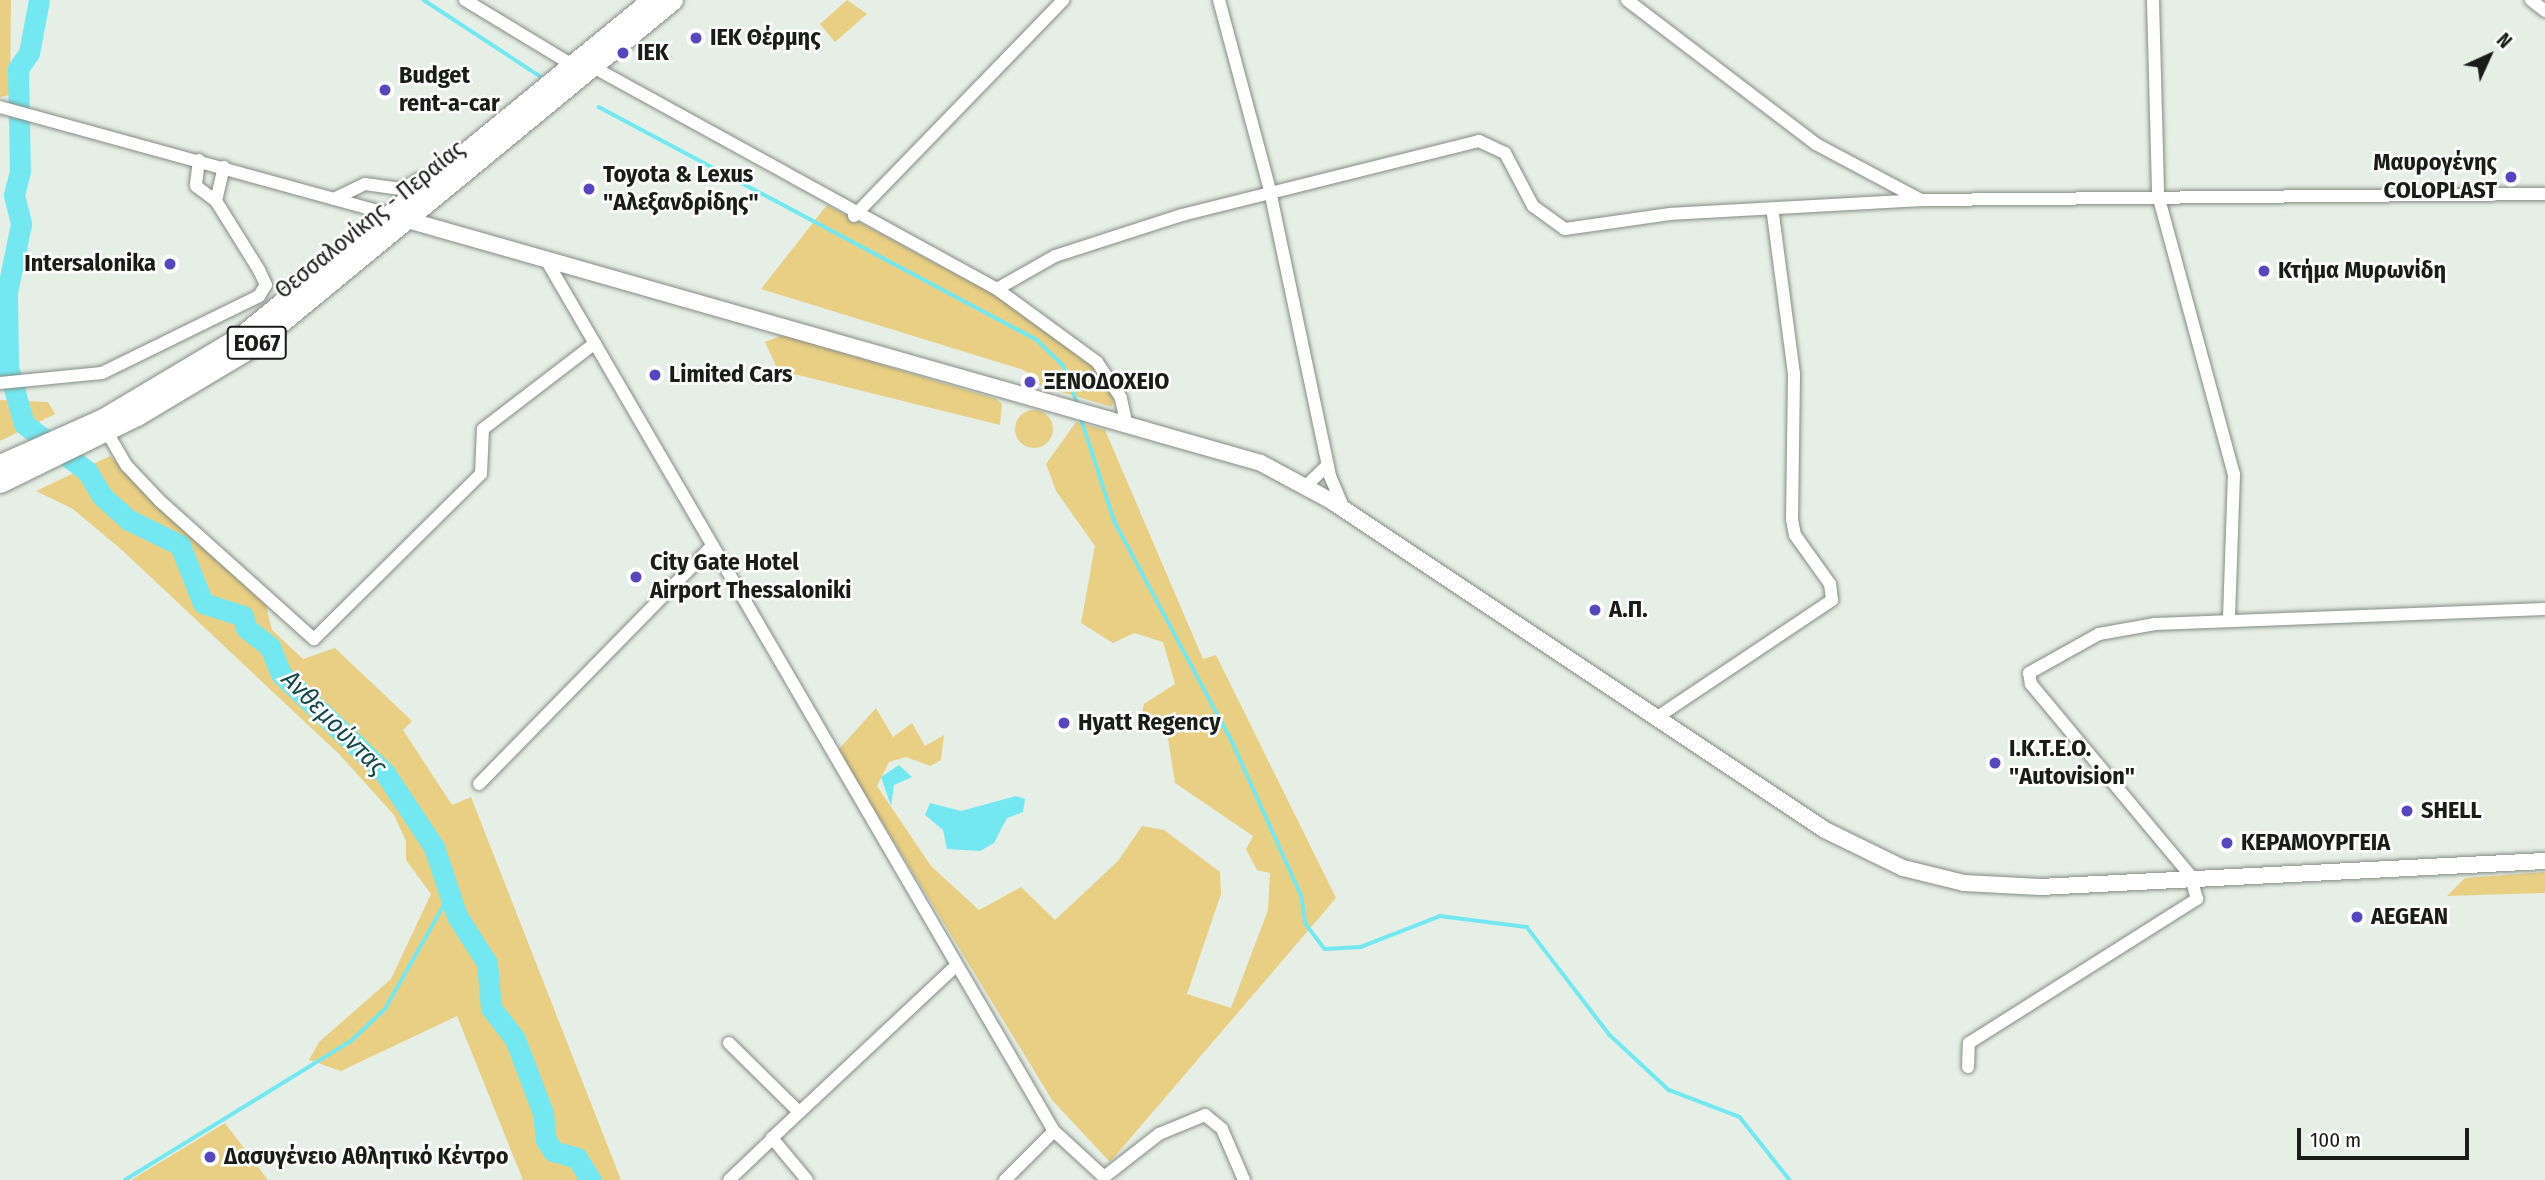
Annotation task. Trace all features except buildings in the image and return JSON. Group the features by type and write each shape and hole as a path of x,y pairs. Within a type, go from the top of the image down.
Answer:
{"main road":[{"name":"Θεσσαλονίκης - Περαίας","path":"0,483 22,464 82,437 213,355 401,218 551,103 579,71 652,0"},
{"name":"Θεσσαλονίκης - Περαίας","path":"82,437 107,432 249,349 530,102 579,71 673,0"},
{"name":"Θεσσαλονίκης - Περαίας","path":"0,464 22,464"}],"street":[{"path":"465,0 579,71 997,289 1097,362 1121,398 1126,422"},
{"path":"854,216 1063,0"},
{"path":"1219,0 1269,191 1328,465 1345,510"},
{"path":"1627,0 1816,144 1921,200"},
{"path":"2152,0 2158,195 2234,474 2229,621"},
{"path":"2531,0 2545,11"},
{"path":"3,108 225,167 1212,445 1306,486 1825,830 1903,868 1964,883 2040,887 2190,876 2545,861"},
{"path":"334,199 365,184 409,186 500,127"},
{"path":"997,289 1055,257 1269,191 1479,141 1506,153 1533,206 1556,227 1772,208 1921,200 2158,195 2545,194"},
{"path":"0,383 48,383 115,368 259,296 266,285 259,270 216,201 196,187 199,160"},
{"path":"216,201 225,167"},
{"path":"1656,718 1832,600 1830,584 1795,535 1792,519 1794,373 1772,208"},
{"path":"545,258 710,547 1054,1131 1104,1177 1160,1134 1205,1115 1222,1129 1244,1180"},
{"path":"107,432 127,466 160,501 314,639 481,474 483,429 595,343"},
{"path":"1306,486 1328,465"},
{"path":"479,784 710,547"},
{"path":"1968,1067 1969,1043 2197,899 2190,876 2040,695 2029,673 2099,634 2229,621 2545,609"},
{"path":"729,1180 957,965"},
{"path":"729,1043 799,1112"},
{"path":"1006,1180 1054,1131"},
{"path":"771,1140 807,1180"}],"shaded area":[{"path":"0,0 11,0 10,95 0,97"},
{"path":"847,0 867,14 835,42 820,24"},
{"path":"827,205 1025,311 1093,362 1115,392 1112,407 1041,386 1024,370 761,289"},
{"path":"783,335 996,399 1002,404 1000,425 778,370 765,342"},
{"path":"0,400 48,402 55,414 0,441"},
{"path":"1034,410 1048,415 1053,429 1048,443 1034,448 1020,443 1015,429 1020,415"},
{"path":"1076,422 1105,430 1203,659 1216,655 1336,898 1110,1162 1052,1100 838,750 876,708 893,737 912,723 925,746 944,735 941,760 930,766 906,757 889,762 877,786 931,866 979,910 1021,887 1055,920 1118,861 1142,826 1164,830 1220,872 1221,894 1187,994 1231,1008 1268,910 1270,873 1257,870 1246,849 1253,836 1175,783 1166,726 1142,713 1144,704 1175,684 1163,642 1134,633 1113,643 1081,623 1095,546 1056,491 1046,464"},
{"path":"110,456 266,605 272,630 303,659 335,648 412,721 403,730 452,805 471,797 621,1180 523,1180 457,1016 341,1071 309,1060 319,1042 391,979 431,894 406,860 406,841 394,815 340,755 123,551 73,509 36,491"},
{"path":"2545,872 2545,893 2447,896 2465,878"},
{"name":"Δασυγένειο Αθλητικό Κέντρο","path":"225,1123 268,1180 131,1180"}],"water":[{"path":"899,765 912,777 894,785 891,806 881,777"},
{"path":"1016,796 1025,799 1023,812 1007,818 994,843 980,851 947,849 943,830 925,815 930,803 961,811"}],"waterway":[{"name":"Ανθεμούντας","path":"39,0 29,53 18,69 20,171 14,195 21,224 7,292 8,367 24,424 87,471 102,496 129,520 180,545 203,603 243,616 246,628 270,647 281,674 385,773 434,847 457,916 487,963 491,1008 515,1039 543,1113 546,1140 553,1151 577,1158 591,1180"},
{"path":"424,0 541,77"},
{"path":"599,107 1037,340 1064,366 1079,408"},
{"path":"1080,415 1115,522 1232,741 1302,897 1306,924 1325,949 1361,947 1440,916 1527,927 1610,1035 1669,1090 1740,1117 1790,1180"},
{"path":"125,1180 351,1041 385,1009 451,893"}],"place":[{"name":"ΙΕΚ Θέρμης","path":"696,38"},
{"name":"ΙΕΚ","path":"623,53"},
{"name":"Budget rent-a-car","path":"385,90"},
{"name":"Μαυρογένης COLOPLAST","path":"2511,177"},
{"name":"Toyota & Lexus \"Αλεξανδρίδης\"","path":"589,189"},
{"name":"Intersalonika","path":"170,264"},
{"name":"Κτήμα Μυρωνίδη","path":"2264,271"},
{"name":"Limited Cars","path":"655,375"},
{"name":"ΞΕΝΟΔΟΧΕΙΟ","path":"1030,382"},
{"name":"City Gate Hotel Airport Thessaloniki","path":"636,577"},
{"name":"Α.Π.","path":"1595,610"},
{"name":"Hyatt Regency","path":"1064,723"},
{"name":"I.Κ.Τ.Ε.Ο. \"Autovision\"","path":"1995,763"},
{"name":"SHELL","path":"2407,811"},
{"name":"ΚΕΡΑΜΟΥΡΓΕΙΑ","path":"2227,843"},
{"name":"AEGEAN","path":"2357,917"},
{"name":"Δασυγένειο Αθλητικό Κέντρο","path":"210,1157"}]}
